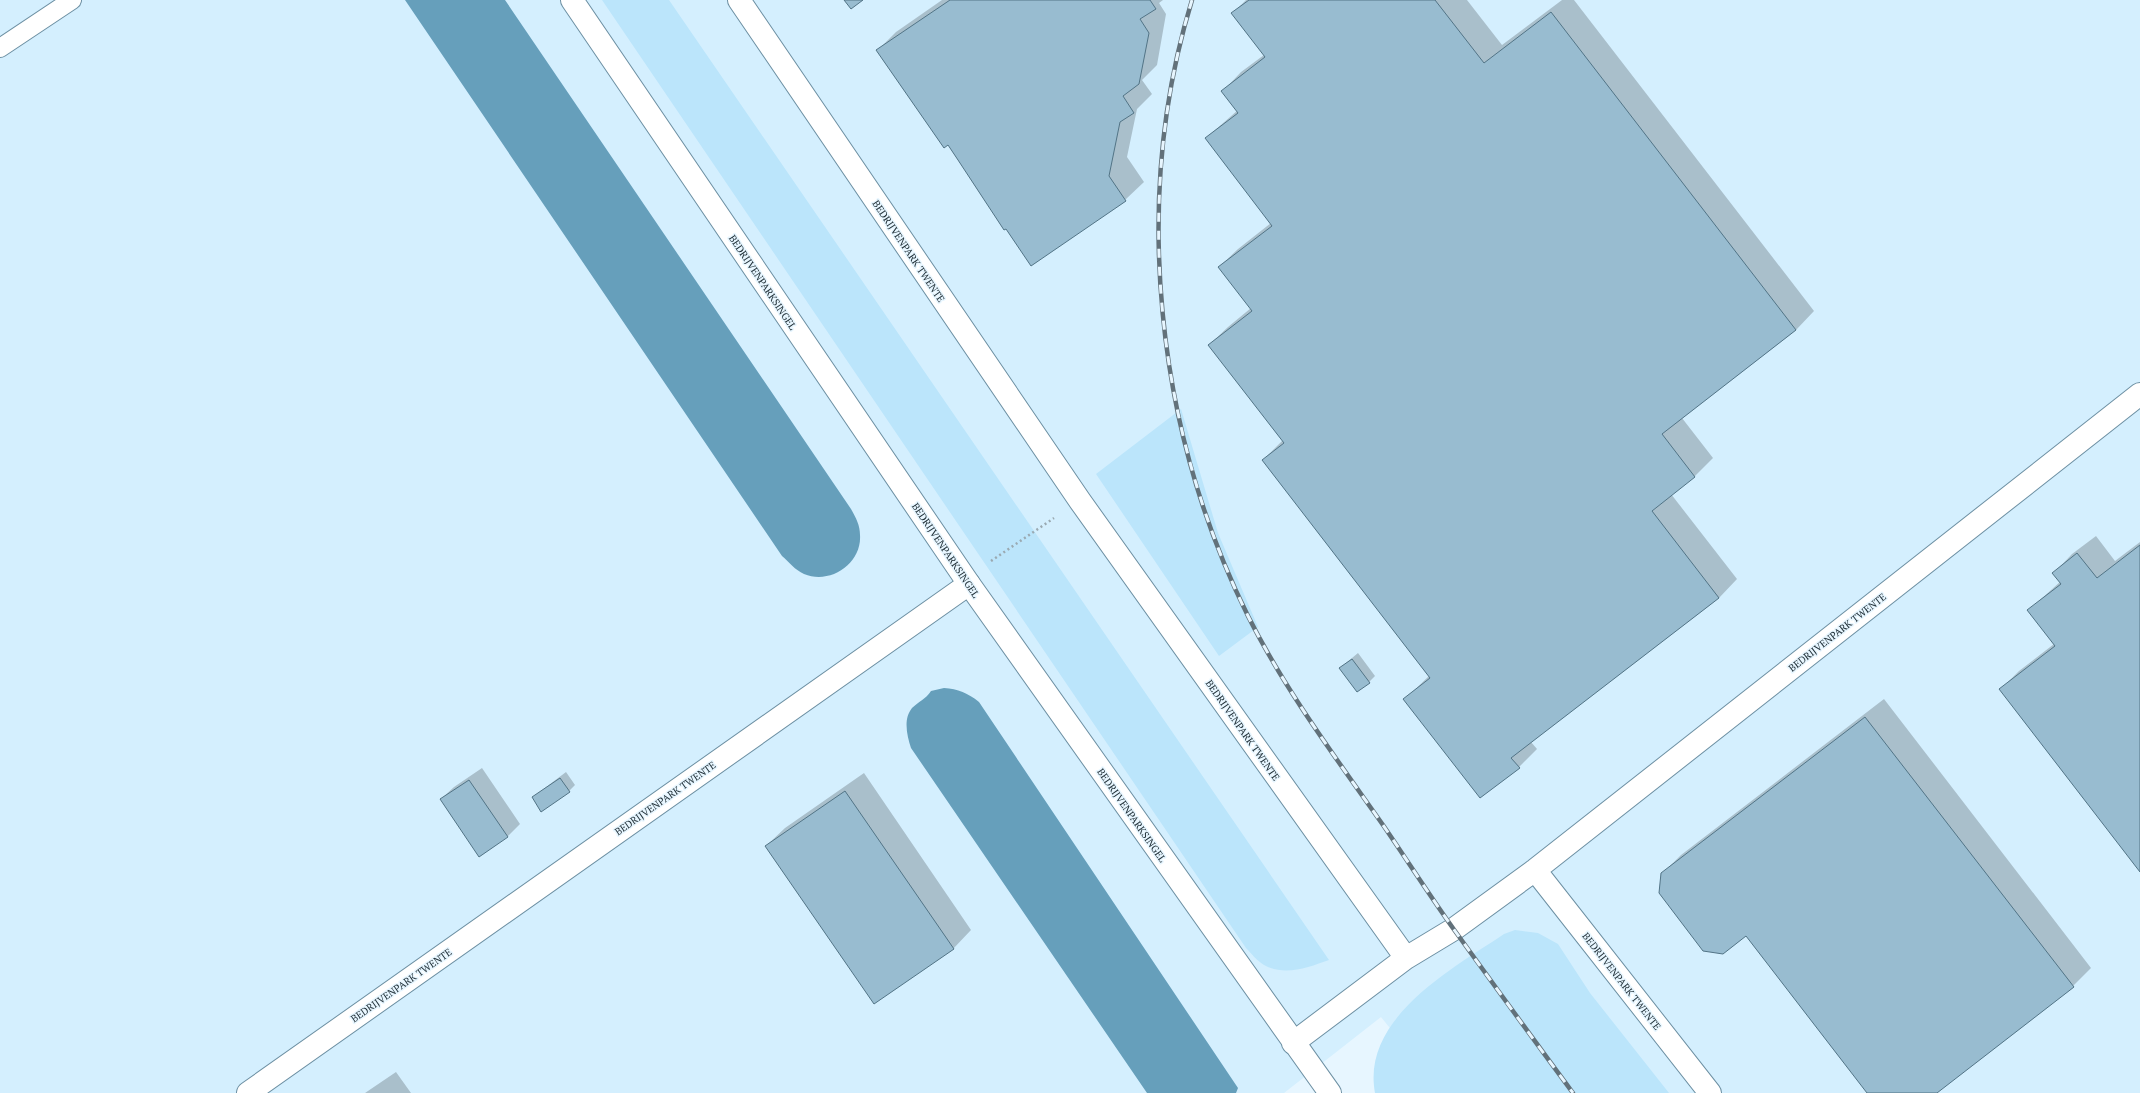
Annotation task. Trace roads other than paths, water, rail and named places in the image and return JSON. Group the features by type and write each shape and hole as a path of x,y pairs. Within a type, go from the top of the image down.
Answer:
{"street":[{"name":"BEDRIJVENPARKSINGEL","path":"572,0 969,584 1330,1093"},
{"name":"BEDRIJVENPARK TWENTE","path":"739,0 1080,501 1406,958"},
{"name":"BEDRIJVENPARK TWENTE","path":"1293,1042 1406,958 1454,929 1535,870 2140,394"},
{"name":"BEDRIJVENPARK TWENTE","path":"248,1093 969,584"},
{"name":"BEDRIJVENPARK TWENTE","path":"1535,870 1710,1093"}],"lane":[{"path":"0,48 72,0"}],"railway":[{"path":"1192,0 1173,76 1162,154 1159,233 1163,313 1174,392 1192,469 1217,544 1248,616 1262,643 1295,697 1329,749 1446,918 1573,1093"}]}
